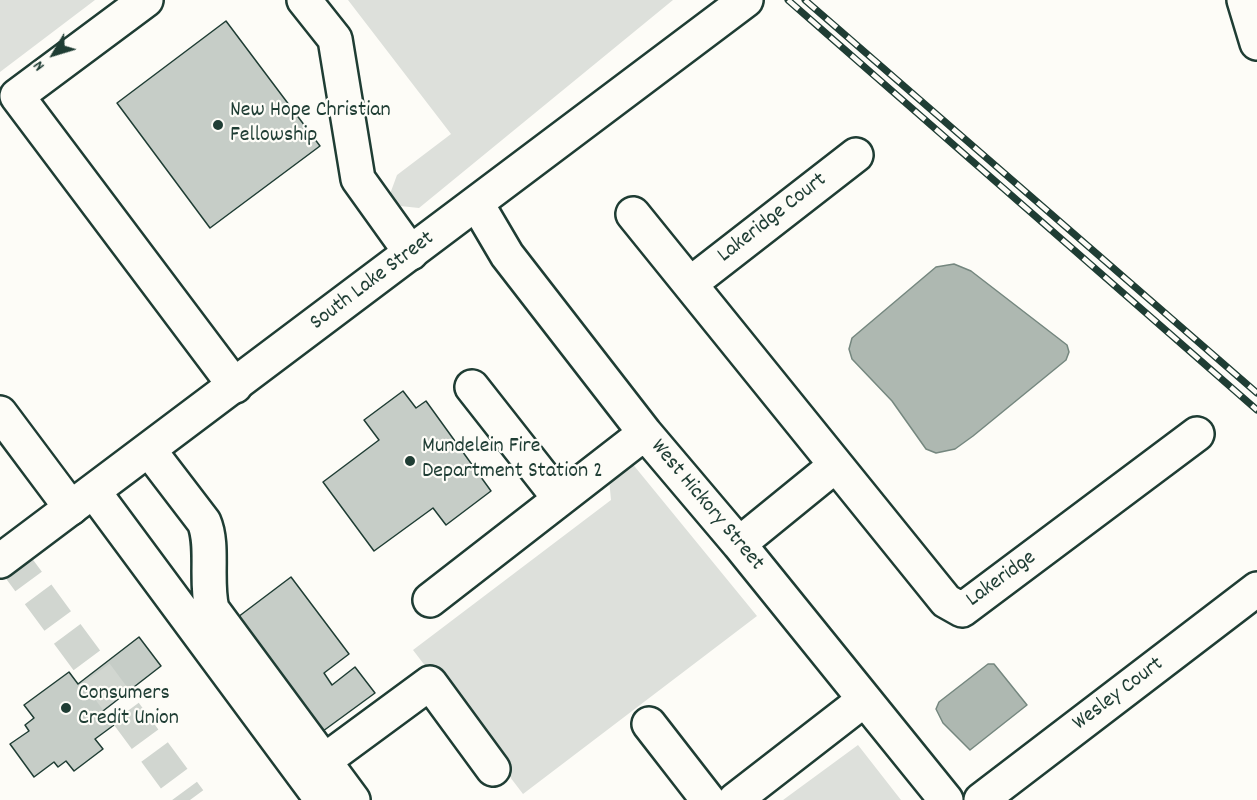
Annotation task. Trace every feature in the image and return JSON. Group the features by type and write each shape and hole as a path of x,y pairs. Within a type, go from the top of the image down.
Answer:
{"street":[{"path":"146,0 17,96 235,386"},
{"path":"304,0 335,39 358,179 411,253"},
{"name":"South Lake Street","path":"0,561 746,0"},
{"path":"1244,0 1257,43"},
{"name":"Lakeridge Court","path":"690,284 856,155"},
{"name":"West Hickory Street","path":"477,204 507,255 645,433 739,543 946,800"},
{"name":"Lakeridge","path":"633,214 946,601 962,610 1197,434"},
{"path":"472,387 560,499"},
{"path":"0,413 82,500 317,787 352,800"},
{"path":"430,600 645,433"},
{"path":"149,450 204,522 209,534 207,572 212,609 317,787"},
{"path":"739,543 836,465"},
{"name":"Wesley Court","path":"981,800 1257,589"},
{"path":"317,787 430,683 493,769"},
{"path":"735,800 864,700"},
{"path":"649,724 708,800"}],"shaded area":[{"path":"0,0 95,0 0,72"},
{"path":"348,0 673,0 419,208 400,206 390,194 397,175 451,134"},
{"path":"954,264 971,271 1067,345 1069,352 1066,360 973,436 955,449 936,453 926,449 892,401 852,359 849,349 852,338 936,267"},
{"path":"631,462 757,616 523,794 413,650 611,500 609,479"},
{"path":"988,664 994,664 1027,705 970,750 943,723 936,709 939,702"},
{"path":"858,745 901,800 783,800"}],"building":[{"name":"New Hope Christian Fellowship","path":"226,21 320,146 210,228 117,103"},
{"name":"Mundelein Fire Department Station 2","path":"403,391 416,408 426,401 491,491 446,525 433,508 374,551 323,482 379,440 364,420"},
{"path":"291,577 349,654 324,673 332,685 355,667 375,693 319,734 234,620"},
{"name":"Consumers Credit Union","path":"139,637 161,666 103,711 114,725 95,739 103,749 74,771 66,761 58,767 54,762 34,777 10,744 29,731 25,725 34,718 24,705 69,672 78,684"}],"tunnel":[{"path":"9,555 190,800"}],"railway":[{"path":"788,0 1257,410"},
{"path":"805,0 1257,393"}],"place":[{"name":"New Hope Christian Fellowship","path":"218,125"},
{"name":"Mundelein Fire Department Station 2","path":"410,461"},
{"name":"Consumers Credit Union","path":"66,708"}]}
